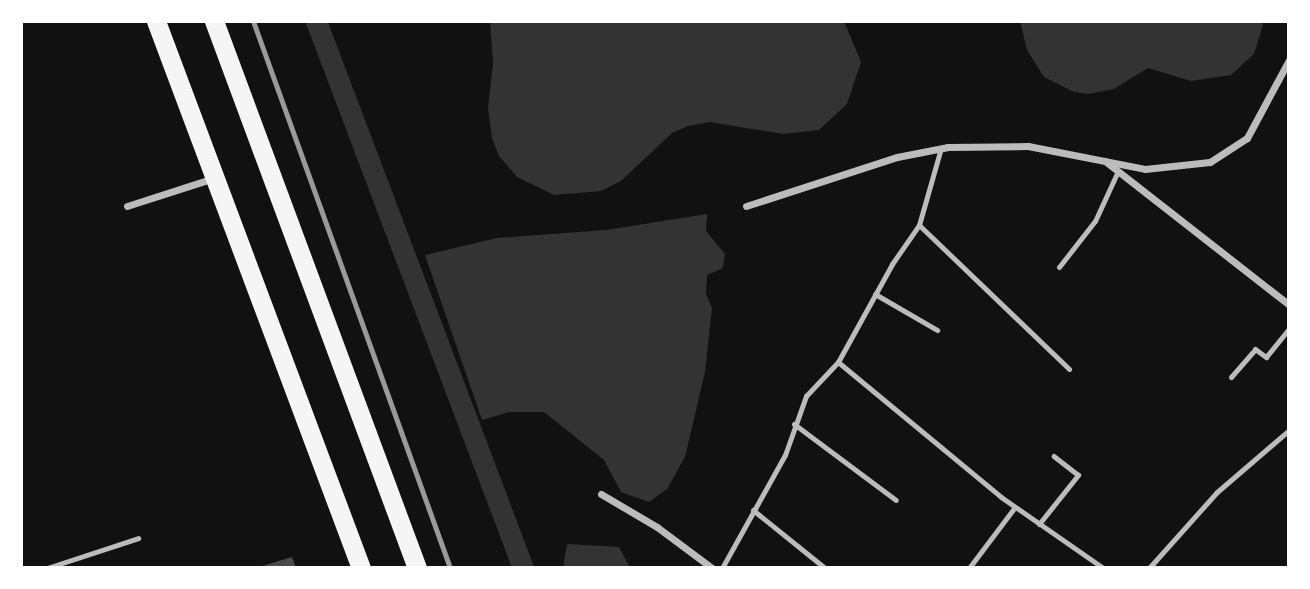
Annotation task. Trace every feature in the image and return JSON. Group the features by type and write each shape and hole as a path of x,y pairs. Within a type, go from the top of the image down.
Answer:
{"highway":[{"path":"156,21 361,568"},
{"path":"214,21 417,568"}],"street":[{"path":"746,206 873,164 941,148 1002,144 1166,169 1210,162 1230,153 1262,118 1289,60"},
{"path":"1102,159 1289,305"},
{"path":"127,206 215,177"},
{"path":"601,494 712,568"}],"lane":[{"path":"722,568 785,455 806,396 838,362 875,294 919,225 941,148"},
{"path":"1059,267 1096,221 1118,171"},
{"path":"919,225 1069,369"},
{"path":"875,294 937,330"},
{"path":"1231,377 1255,349 1266,357 1289,329"},
{"path":"838,362 1015,507 1103,568"},
{"path":"794,424 896,500"},
{"path":"1149,568 1217,492 1289,430"},
{"path":"1039,524 1078,475 1054,456"},
{"path":"969,568 1015,507"},
{"path":"753,510 825,568"},
{"path":"47,568 138,538"}],"shaded area":[{"path":"490,21 844,21 861,62 847,104 819,130 783,134 710,122 688,126 672,133 621,181 601,191 554,195 517,177 499,156 492,138 488,108 493,64"},
{"path":"1020,21 1262,21 1263,25 1254,54 1231,75 1191,81 1148,68 1114,89 1088,94 1074,92 1044,77 1027,50"},
{"path":"707,214 706,231 725,254 723,268 707,275 706,294 712,308 705,372 685,457 667,489 649,502 621,492 604,460 544,412 509,412 482,420 425,255 497,238 606,230"},
{"path":"567,544 619,547 630,568 563,568"}],"building":[{"path":"292,557 296,568 259,568 259,567"}],"waterway":[{"path":"316,21 523,568"}],"railway":[{"path":"253,21 450,568"}]}
